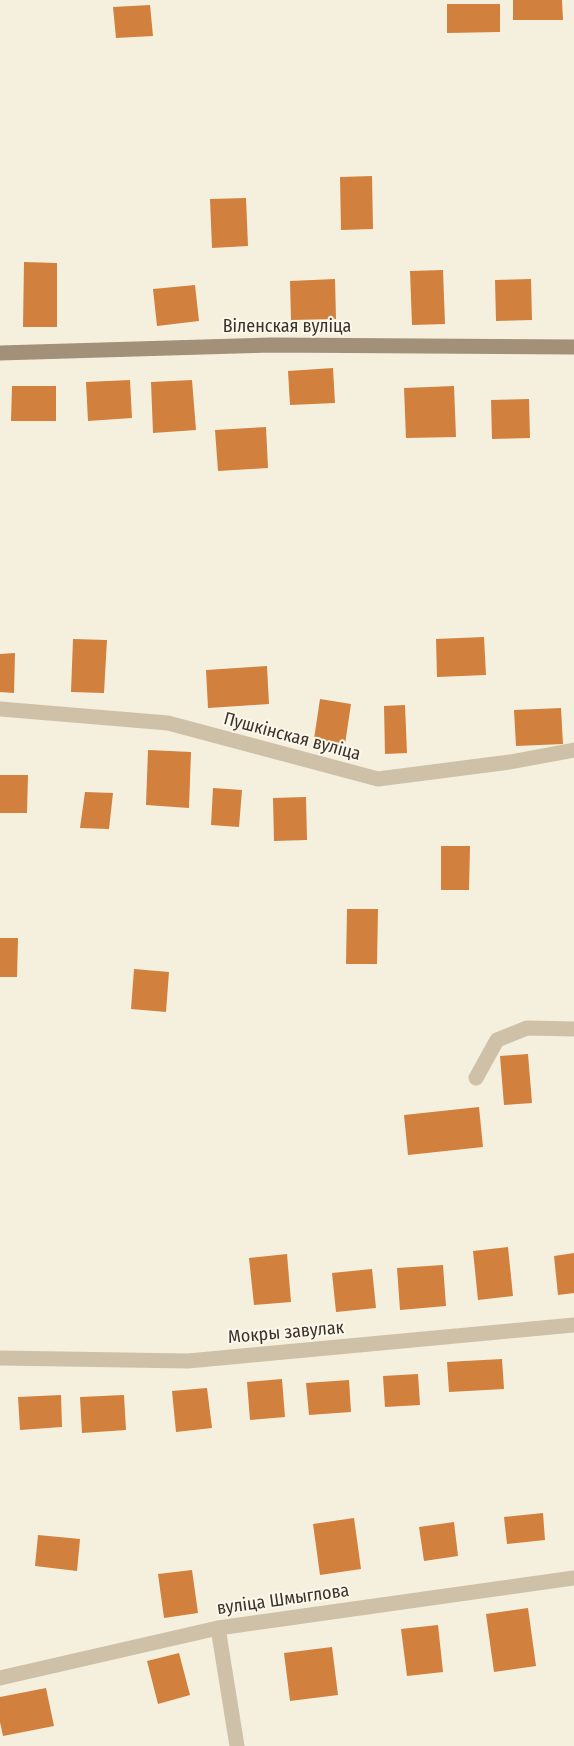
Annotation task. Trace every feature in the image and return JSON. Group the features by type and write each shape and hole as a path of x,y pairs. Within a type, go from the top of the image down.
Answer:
{"street":[{"name":"Віленская вуліца","path":"0,353 270,344 574,347"},
{"name":"Пушкінская вуліца","path":"0,709 168,723 378,779 510,762 574,750"},
{"path":"476,1078 497,1040 527,1028 574,1029"},
{"name":"Мокры завулак","path":"0,1358 188,1361 574,1325"},
{"name":"вуліца Шмыглова","path":"0,1678 218,1628 574,1578"},
{"path":"218,1628 237,1746"}],"building":[{"path":"513,0 562,0 563,20 513,20"},
{"path":"447,4 500,4 500,32 447,33"},
{"path":"150,5 153,36 116,38 113,7"},
{"path":"372,176 373,229 341,230 340,177"},
{"path":"246,198 248,246 212,248 210,199"},
{"path":"24,262 57,263 57,327 23,327"},
{"path":"443,270 445,324 412,325 410,271"},
{"path":"335,279 336,319 291,320 290,281"},
{"path":"531,279 532,320 496,321 495,280"},
{"path":"195,285 199,321 157,326 153,289"},
{"path":"333,368 335,403 290,405 288,371"},
{"path":"130,380 132,418 88,421 86,382"},
{"path":"192,380 196,430 153,433 151,382"},
{"path":"12,386 56,386 56,421 11,421"},
{"path":"454,386 456,437 406,438 404,388"},
{"path":"529,399 530,438 492,439 491,400"},
{"path":"266,427 268,468 218,471 215,430"},
{"path":"484,637 486,675 437,677 436,639"},
{"path":"73,639 107,640 104,693 71,692"},
{"path":"15,653 14,693 0,692 0,654"},
{"path":"267,666 269,704 208,708 206,670"},
{"path":"320,699 351,704 345,744 314,739"},
{"path":"405,705 407,753 385,754 384,706"},
{"path":"561,708 563,744 516,746 514,710"},
{"path":"148,750 191,752 189,808 146,805"},
{"path":"0,775 28,775 27,813 0,813"},
{"path":"213,788 242,790 239,827 211,825"},
{"path":"85,792 113,793 109,829 80,828"},
{"path":"306,797 307,840 274,841 273,798"},
{"path":"441,846 470,846 469,890 441,890"},
{"path":"347,909 378,909 377,964 346,964"},
{"path":"0,938 18,938 17,977 0,977"},
{"path":"134,969 169,972 166,1012 131,1009"},
{"path":"528,1054 532,1103 504,1105 500,1056"},
{"path":"479,1107 483,1147 408,1155 404,1115"},
{"path":"508,1247 513,1296 478,1300 473,1251"},
{"path":"574,1253 574,1293 558,1295 554,1256"},
{"path":"287,1254 291,1302 254,1305 249,1258"},
{"path":"443,1265 446,1306 400,1310 397,1268"},
{"path":"372,1269 376,1308 336,1312 332,1273"},
{"path":"502,1359 504,1389 449,1392 447,1362"},
{"path":"418,1374 420,1405 385,1407 383,1376"},
{"path":"282,1379 285,1417 250,1420 247,1382"},
{"path":"349,1380 351,1412 309,1415 306,1383"},
{"path":"207,1388 212,1428 176,1432 172,1391"},
{"path":"61,1395 62,1427 20,1430 18,1397"},
{"path":"124,1395 126,1430 82,1433 80,1397"},
{"path":"543,1513 545,1540 507,1544 504,1517"},
{"path":"354,1518 361,1569 320,1575 313,1524"},
{"path":"454,1522 458,1556 424,1561 419,1527"},
{"path":"38,1535 80,1539 77,1571 35,1566"},
{"path":"192,1570 198,1613 164,1618 158,1574"},
{"path":"528,1608 536,1666 494,1672 486,1614"},
{"path":"438,1625 443,1672 407,1676 401,1629"},
{"path":"332,1647 338,1695 290,1701 284,1653"},
{"path":"179,1653 190,1695 158,1704 147,1661"},
{"path":"46,1688 54,1726 3,1736 0,1722 0,1697"}]}
